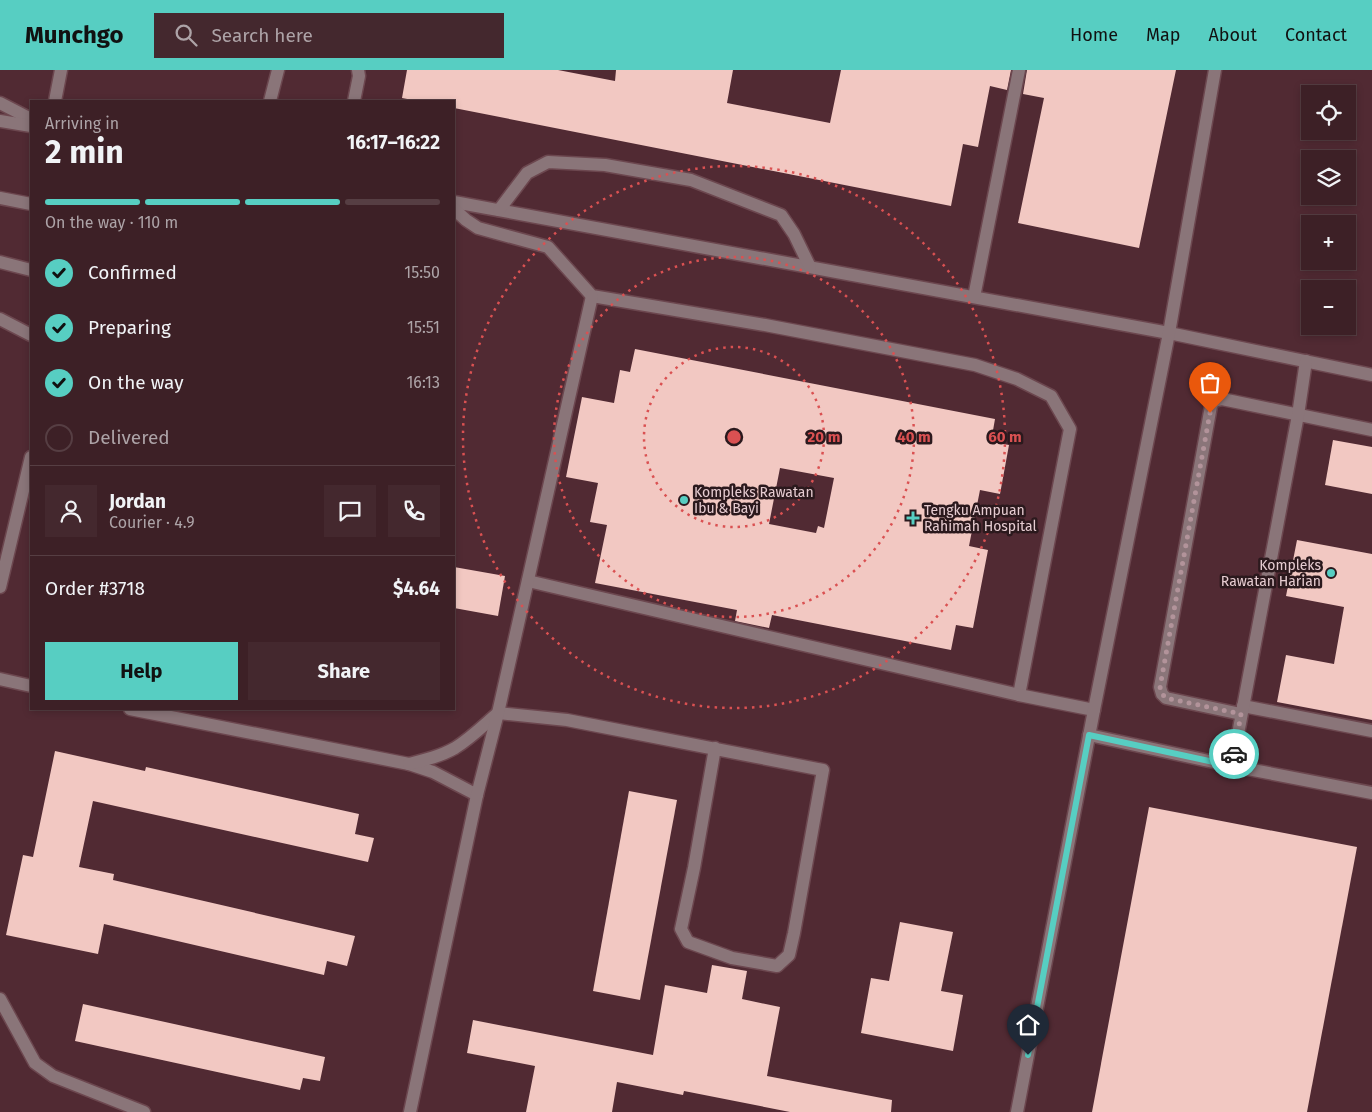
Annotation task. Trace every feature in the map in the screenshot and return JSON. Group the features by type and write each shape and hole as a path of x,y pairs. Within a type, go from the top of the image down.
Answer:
{"street":[{"path":"56,100 62,70"},
{"path":"270,100 278,70"},
{"path":"354,100 359,76 358,70"},
{"path":"974,297 1019,70"},
{"path":"1017,1112 1089,735 1169,333 1215,70"},
{"path":"0,103 30,118"},
{"path":"0,120 30,126"},
{"path":"499,210 527,173 548,162 605,166 691,180 781,214 794,234 810,267"},
{"path":"0,198 30,204"},
{"path":"455,202 1169,333 1372,375"},
{"path":"455,210 478,228 548,247 592,296 976,364 1016,379 1051,396 1070,429 1019,695"},
{"path":"0,262 30,270"},
{"path":"410,1112 478,795 592,296"},
{"path":"0,319 30,334"},
{"path":"1232,766 1298,415 1306,361"},
{"path":"1372,430 1222,399 1214,401 1211,406 1160,687 1162,694 1166,698 1372,732"},
{"path":"0,587 30,461"},
{"path":"528,581 1019,695 1094,710"},
{"path":"0,679 30,686"},
{"path":"135,710 410,764 432,772 478,795"},
{"path":"410,764 437,756 454,748 472,736 498,713 567,720 715,748 822,770 789,955 777,966 732,958 688,942 681,929 715,748"},
{"path":"1089,735 1232,766 1372,793"},
{"path":"0,999 35,1063 53,1076 144,1112"}],"building":[{"path":"407,70 558,70 615,81 616,70 733,70 727,103 830,123 841,70 1011,70 1007,90 990,86 978,147 963,144 951,206 455,108 455,100 413,100 402,98"},
{"path":"1027,70 1176,70 1139,248 1018,223 1044,98 1023,94"},
{"name":"Kompleks Rawatan Ibu & Bayi","path":"635,349 995,419 991,442 1009,445 1000,494 980,490 969,546 988,550 973,628 956,625 951,650 772,615 769,628 735,621 737,610 595,583 607,525 590,522 598,483 566,477 582,397 614,403 620,370 630,372","holes":["780,468 834,478 824,528 818,526 816,533 769,524"]},
{"path":"1333,440 1372,447 1372,494 1325,485"},
{"name":"Kompleks Rawatan Harian","path":"1297,540 1372,554 1372,720 1277,702 1286,655 1334,664 1344,607 1286,596"},
{"path":"455,567 505,576 498,616 455,608"},
{"path":"55,751 145,771 146,767 359,814 355,834 374,838 368,862 93,801 79,867 114,874 113,880 355,936 347,966 327,961 324,975 104,924 98,954 6,935 23,855 33,857"},
{"path":"629,791 677,800 640,1000 593,991"},
{"path":"1149,807 1357,847 1307,1112 1092,1112"},
{"path":"900,922 953,932 941,991 963,995 953,1051 861,1033 871,978 889,981"},
{"path":"712,965 747,971 742,999 780,1007 767,1076 892,1100 891,1112 790,1112 684,1091 683,1095 617,1082 612,1112 526,1112 535,1066 467,1053 473,1020 653,1055 665,985 707,993"},
{"path":"83,1004 325,1057 320,1081 303,1078 300,1090 75,1041"}],"way so far":[{"path":"1210,413 1160,687 1162,694 1166,698 1241,714 1234,754"}],"place":[{"name":"Kompleks Rawatan Ibu & Bayi","path":"684,500"},
{"name":"Tengku Ampuan Rahimah Hospital","path":"913,518"},
{"name":"Kompleks Rawatan Harian","path":"1331,573"}],"route":[{"path":"1028,1055 1089,735 1232,766 1234,754"}]}
